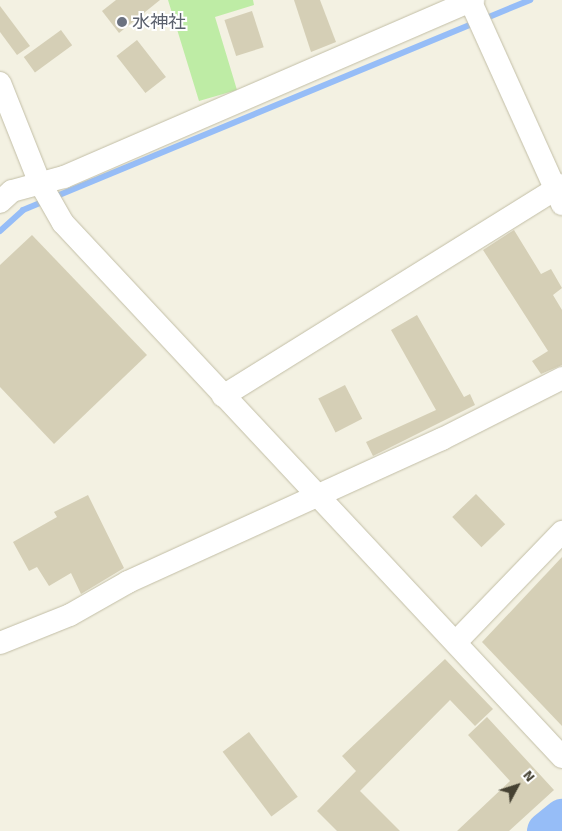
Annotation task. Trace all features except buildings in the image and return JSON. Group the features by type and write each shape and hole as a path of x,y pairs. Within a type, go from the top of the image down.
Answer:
{"street":[{"path":"0,202 12,191 39,181 64,177 471,0 560,193 223,396"},
{"path":"0,83 39,181 63,223 223,396 320,495 562,756"},
{"path":"0,644 70,615 128,582 320,495 562,378"},
{"path":"456,642 562,532"}],"green space":[{"path":"168,0 253,0 254,5 215,17 237,90 199,101"}],"waterway":[{"path":"0,231 23,210 530,0"},
{"path":"546,831 562,818"}],"place":[{"name":"水神社","path":"122,22"}]}
